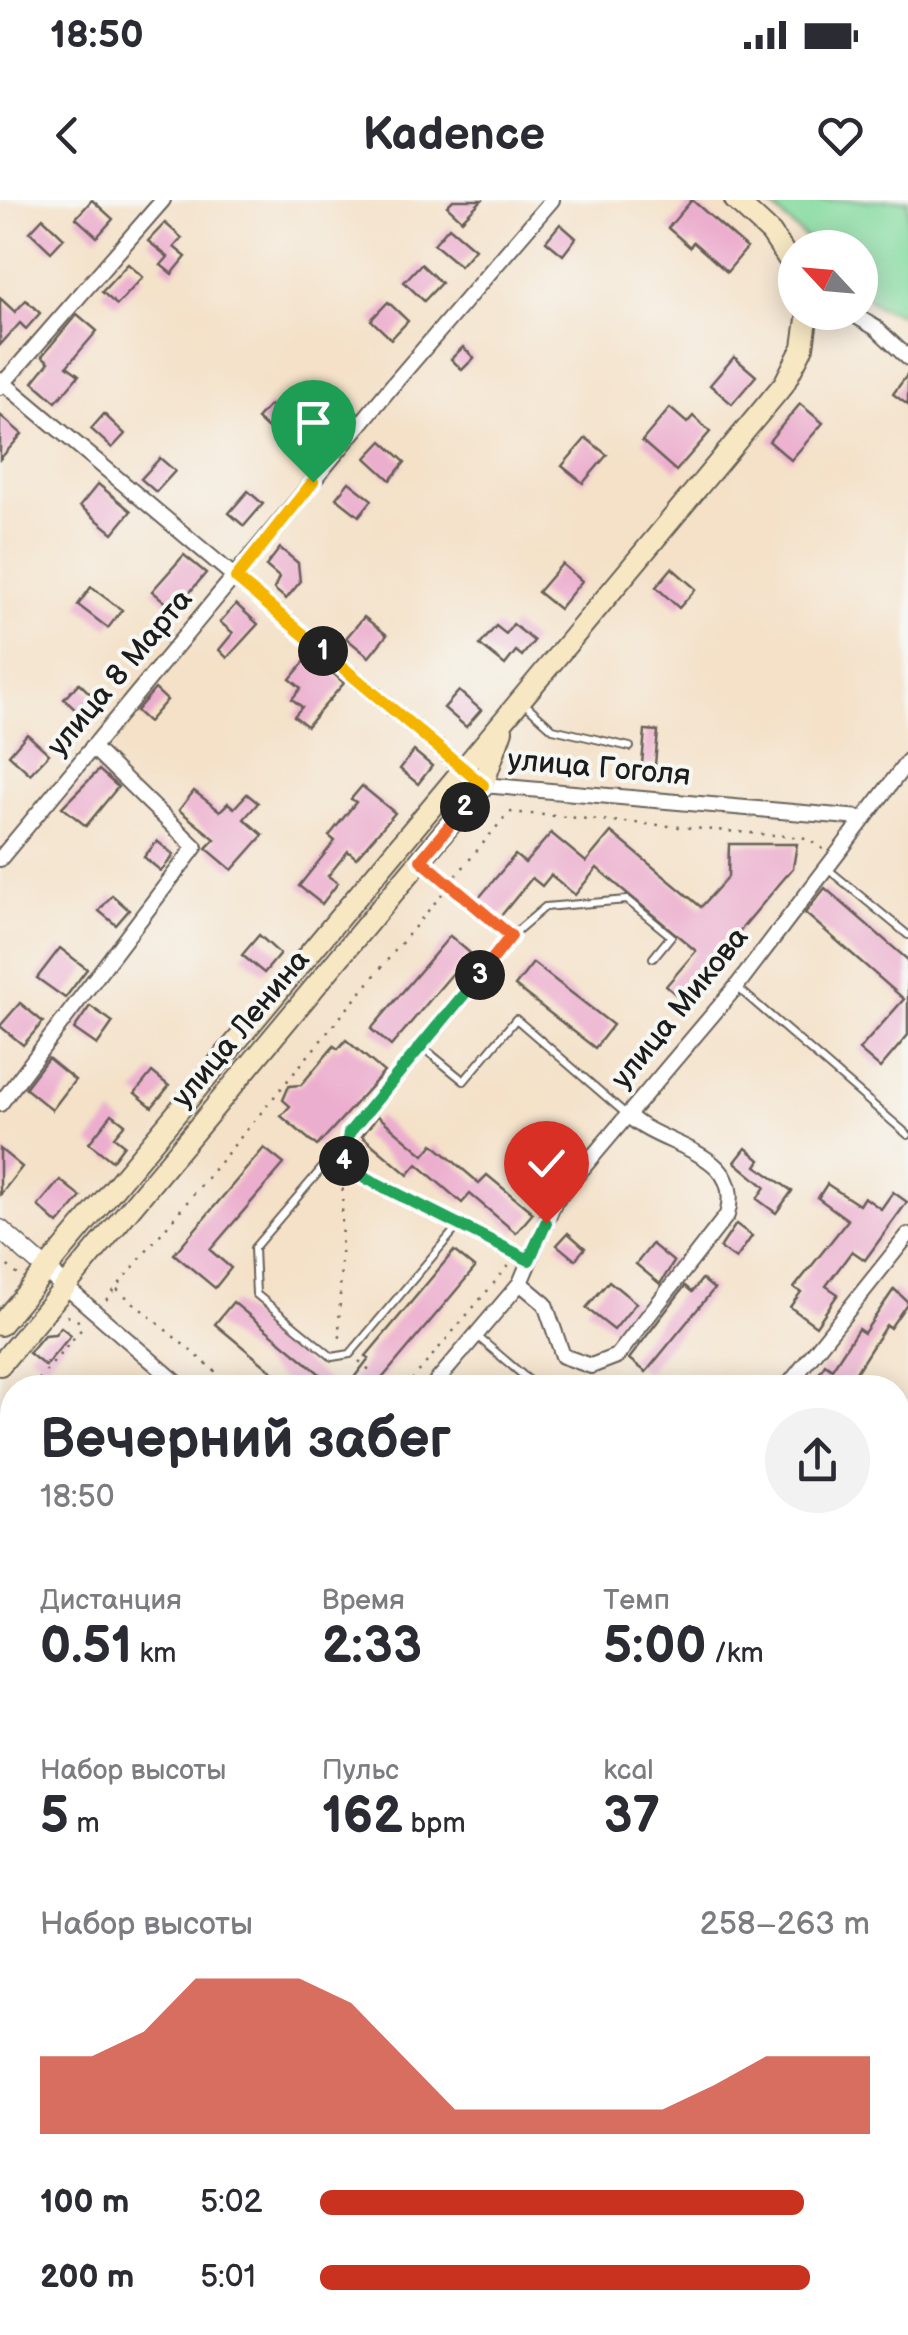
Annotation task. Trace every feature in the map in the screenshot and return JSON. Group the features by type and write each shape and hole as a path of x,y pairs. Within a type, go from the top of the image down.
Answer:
{"main road":[{"path":"738,201 778,244"},
{"name":"улица Ленина","path":"0,1325 784,384 803,348 806,330"},
{"name":"улица Ленина","path":"0,1366 483,785 506,719"}],"street":[{"path":"1,383 163,200"},
{"name":"улица 8 Марта","path":"0,860 391,387 552,200"},
{"path":"878,330 908,358"},
{"name":"улица Гоголя","path":"1,383 483,785 861,818"},
{"path":"0,1104 195,847 92,747"},
{"name":"улица Микова","path":"442,1375 520,1283 555,1201 736,986 908,761"},
{"path":"520,1283 545,1304 563,1356 591,1366 617,1356 727,1215 730,1188 722,1170 629,1116"},
{"path":"0,1229 46,1270 59,1295 96,1312 168,1375"},
{"path":"796,1375 908,1235"}],"lane":[{"path":"522,700 553,730 630,747"},
{"path":"421,860 511,936"},
{"path":"828,861 908,935"},
{"path":"629,1116 516,1020 464,1081 424,1048 511,936 544,907 627,900 671,936 653,958"},
{"path":"736,986 908,1135"},
{"path":"459,1224 350,1354 332,1357 256,1294 254,1248 328,1160 459,1224 529,1260"},
{"path":"476,1335 523,1375"}],"path":[{"path":"96,1312 509,812 808,838 828,861"},
{"path":"373,1372 350,1354 340,1334 344,1167 349,1133 424,1048"},
{"path":"0,1271 2,1263 32,1287"},
{"path":"116,1288 219,1375"},
{"path":"43,1375 86,1324 59,1295"}],"green space":[{"path":"765,200 908,200 908,316 878,307 878,230 797,230"}],"building":[{"path":"92,200 113,219 97,237 76,218"},
{"path":"453,200 482,200 462,220 447,206"},
{"path":"692,200 747,248 727,272 693,242 690,247 668,228"},
{"path":"43,218 64,238 51,252 30,232"},
{"path":"165,223 182,238 174,247 186,257 172,274 161,265 168,257 148,241"},
{"path":"560,224 576,238 563,255 546,241"},
{"path":"449,227 475,249 460,266 434,244"},
{"path":"128,264 143,277 117,305 102,292"},
{"path":"421,264 441,283 424,301 404,282"},
{"path":"0,298 15,312 26,300 40,313 26,329 20,323 0,345"},
{"path":"388,302 408,321 391,339 371,320"},
{"path":"77,314 97,331 67,366 79,375 56,402 33,382 49,362 42,356"},
{"path":"463,347 474,358 462,370 451,359"},
{"path":"734,357 756,376 732,404 710,385"},
{"path":"908,374 908,405 893,394"},
{"path":"307,394 328,412 316,426 295,407"},
{"path":"800,404 823,423 791,460 769,441"},
{"path":"270,405 291,424 278,438 257,419"},
{"path":"670,408 687,423 693,416 710,432 676,471 642,441"},
{"path":"104,414 125,434 112,448 91,429"},
{"path":"0,415 22,434 0,459"},
{"path":"586,438 607,455 583,483 562,466"},
{"path":"382,441 405,462 390,480 366,458"},
{"path":"160,458 175,471 156,492 141,479"},
{"path":"349,482 372,500 359,516 336,498"},
{"path":"98,484 131,511 113,533 80,506"},
{"path":"248,491 263,504 244,526 229,513"},
{"path":"280,548 298,563 300,582 286,599 274,589 279,577 266,566"},
{"path":"184,555 206,573 175,610 152,591"},
{"path":"562,564 582,581 559,609 538,592"},
{"path":"672,568 696,589 679,608 656,587"},
{"path":"91,587 122,610 108,628 78,605"},
{"path":"236,604 258,624 227,658 219,650 233,633 220,622"},
{"path":"364,617 387,635 369,657 346,638"},
{"path":"513,624 534,641 522,656 516,651 505,665 480,645 496,626 506,634"},
{"path":"311,654 344,683 307,726 294,716 302,707 292,699 301,688 290,679"},
{"path":"79,683 97,700 82,716 64,699"},
{"path":"155,689 167,700 148,722 136,711"},
{"path":"459,691 481,710 466,727 444,708"},
{"path":"645,730 658,731 655,765 642,764"},
{"path":"27,734 49,754 30,774 9,755"},
{"path":"414,751 432,766 418,784 400,769"},
{"path":"99,770 118,787 86,826 62,807"},
{"path":"362,786 395,813 356,858 348,851 328,876 338,883 322,904 299,886 335,841 329,836 356,802 351,799"},
{"path":"194,791 220,811 228,803 234,808 247,794 258,803 244,819 263,835 232,870 206,848 215,839 179,810"},
{"path":"611,832 701,907 728,877 729,844 797,844 793,868 721,953 726,957 687,1004 666,986 696,951 597,868 575,895 551,875 542,886 532,878 500,917 478,899 515,855 525,863 551,833 586,862"},
{"path":"157,841 174,855 161,871 144,857"},
{"path":"825,888 908,960 908,1035 880,1068 859,1050 904,999 805,913"},
{"path":"112,895 129,910 116,925 99,911"},
{"path":"259,935 280,954 264,973 242,955"},
{"path":"450,936 470,953 391,1046 371,1029"},
{"path":"60,948 87,969 65,998 37,978"},
{"path":"533,963 613,1025 595,1048 515,986"},
{"path":"20,1003 43,1022 23,1045 0,1026"},
{"path":"90,1006 113,1022 97,1045 74,1029"},
{"path":"346,1040 384,1072 317,1146 281,1116 290,1106 283,1100 289,1086 301,1085 334,1046 338,1049"},
{"path":"48,1058 75,1080 52,1110 25,1088"},
{"path":"152,1072 169,1086 152,1107 135,1093"},
{"path":"112,1114 125,1124 114,1137 124,1145 112,1161 89,1143"},
{"path":"378,1116 424,1155 433,1144 479,1183 487,1175 533,1213 516,1233 470,1194 462,1203 417,1164 408,1175 362,1136"},
{"path":"264,1148 284,1164 210,1250 231,1268 215,1288 174,1254"},
{"path":"746,1148 760,1160 756,1166 792,1191 776,1213 757,1199 765,1187 735,1162"},
{"path":"0,1149 22,1167 0,1195"},
{"path":"60,1180 81,1197 58,1224 38,1206"},
{"path":"827,1184 859,1205 864,1197 881,1209 893,1192 907,1202 865,1260 852,1251 826,1286 838,1294 816,1326 790,1307 801,1292 794,1288 848,1220 818,1198"},
{"path":"736,1224 752,1236 736,1259 720,1248"},
{"path":"568,1233 585,1248 575,1260 557,1245"},
{"path":"652,1244 674,1262 660,1284 636,1264"},
{"path":"454,1251 475,1268 385,1375 356,1375 369,1358 366,1356"},
{"path":"702,1279 714,1289 646,1372 629,1359 685,1286 692,1292"},
{"path":"609,1281 636,1303 614,1330 586,1308"},
{"path":"894,1289 908,1302 890,1328 886,1325 854,1375 818,1375 825,1364 832,1369 858,1329 864,1333"},
{"path":"233,1302 321,1375 276,1375 215,1324"},
{"path":"61,1327 71,1335 45,1366 29,1353 44,1335 55,1334"}],"route":[{"path":"313,482 236,578 483,785 421,860 511,936 421,1046 424,1048 349,1133 344,1167 529,1260 546,1223"}]}
